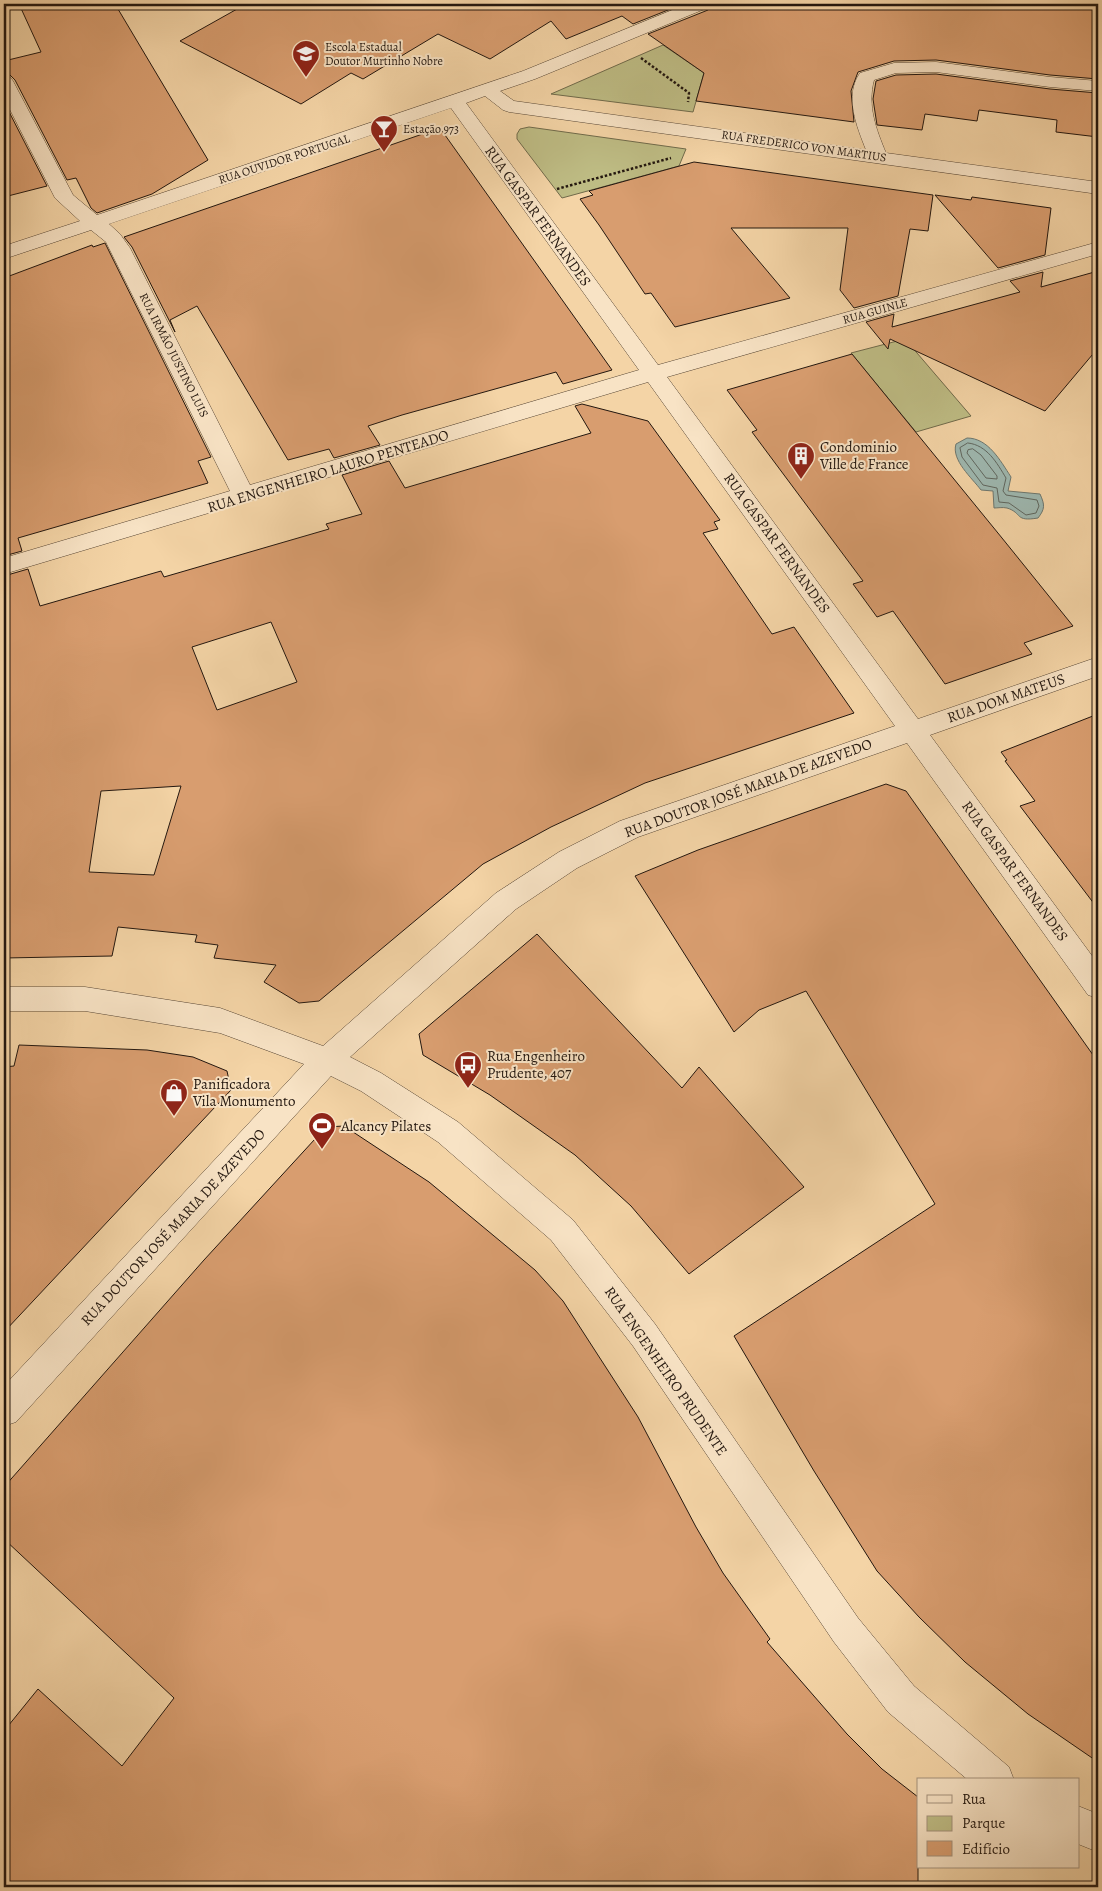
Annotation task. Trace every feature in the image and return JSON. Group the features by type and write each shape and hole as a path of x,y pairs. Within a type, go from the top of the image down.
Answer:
{"street":[{"name":"RUA OUVIDOR PORTUGAL","path":"4,252 548,69 701,4"},
{"path":"878,156 862,115 862,88 866,78 894,68 936,67 1050,82 1098,86"},
{"name":"RUA IRMÃO JUSTINO LUIS","path":"4,81 64,198 113,238 120,248 244,496"},
{"name":"RUA FREDERICO VON MARTIUS","path":"488,90 491,116 878,156 1098,188"},
{"name":"RUA GASPAR FERNANDES","path":"455,101 491,116 652,374 1098,986"},
{"name":"RUA GUINLE","path":"652,374 1098,248"},
{"name":"RUA ENGENHEIRO LAURO PENTEADO","path":"4,566 652,374"},
{"name":"RUA DOM MATEUS","path":"913,730 1098,666"},
{"name":"RUA DOUTOR JOSÉ MARIA DE AZEVEDO","path":"4,1410 327,1060 403,990 506,901 568,860 629,829 913,730"},
{"name":"RUA ENGENHEIRO PRUDENTE","path":"4,999 85,999 220,1021 327,1060 371,1082 448,1132 562,1230 644,1335 846,1630 901,1698 994,1778"},
{"path":"1080,1825 1098,1834"}],"green space":[{"path":"663,45 704,73 693,112 551,94"},
{"path":"529,127 686,149 679,166 562,198 517,139 520,129"},
{"path":"905,339 971,416 916,432 851,353"}],"water":[{"path":"967,438 981,442 998,457 1011,477 1008,491 1040,494 1044,507 1038,518 1025,519 1007,508 994,508 993,491 981,490 959,462 955,450 956,444"}],"building":[{"path":"19,4 115,4 208,160 152,194 97,213 91,208 76,178 67,180 15,80 10,75 4,74 4,61 41,52"},
{"path":"246,4 683,4 633,24 622,16 566,39 551,21 490,59 438,34 363,79 351,73 301,104 180,41"},
{"path":"712,4 1098,4 1098,79 1050,75 936,60 894,61 858,72 851,91 854,122 696,101 704,73 648,34 708,10"},
{"path":"936,74 1050,89 1098,93 1098,137 1056,132 1057,120 979,110 977,121 925,114 922,130 877,125 873,99 876,81 896,75"},
{"path":"4,102 47,186 4,197"},
{"path":"440,128 612,370 563,384 556,372 368,426 380,445 334,458 329,449 288,460 197,306 170,320 175,332 132,247 124,237"},
{"path":"694,162 933,195 928,231 910,229 898,296 854,308 840,290 848,228 731,228 790,298 675,327 651,293 645,294 580,199 593,195 589,191"},
{"path":"935,195 971,200 972,197 1051,208 1045,255 998,268"},
{"path":"105,243 211,457 198,461 208,483 18,538 22,551 4,556 4,278 92,245 93,247"},
{"path":"1098,271 1098,348 1045,411 890,339 888,349 866,322 894,314 892,327 1020,292 1010,281 1043,272 1041,287"},
{"path":"852,354 1073,626 1024,643 1032,654 945,684 893,611 877,617 853,584 863,581 752,432 757,430 727,390"},
{"path":"582,404 648,421 720,520 714,522 718,529 703,533 772,634 794,627 854,713 645,783 551,827 483,864 319,1001 299,1003 264,982 276,965 214,958 218,945 195,942 197,935 118,927 112,956 4,958 4,576 28,569 40,606 161,571 164,577 329,529 326,524 362,514 342,475 389,461 405,488 591,433 575,406","holes":["271,622 297,682 217,710 192,647","181,786 154,875 89,872 101,791"]},
{"path":"1098,714 1098,909 1020,806 1035,801 1005,761 1007,760 1001,752"},
{"path":"886,784 906,791 1098,1062 1098,1762 1028,1714 965,1662 919,1617 877,1571 814,1471 734,1336 935,1204 806,991 759,1010 734,1032 635,876 698,850"},
{"path":"537,934 682,1088 699,1067 804,1187 689,1274 631,1206 575,1155 490,1095 423,1055 419,1034"},
{"path":"19,1045 147,1050 193,1057 227,1071 231,1090 4,1332 4,1067 14,1066"},
{"path":"344,1126 429,1182 535,1270 563,1301 638,1417 696,1527 723,1573 770,1639 767,1642 847,1734 882,1769 917,1796 918,1887 4,1887 4,1731 38,1689 122,1766 174,1698 4,1539 4,1487 204,1260 326,1127"}],"place":[{"name":"Escola Estadual Doutor Murtinho Nobre","path":"306,78"},
{"name":"Estação 973","path":"384,153"},
{"name":"Condominio Ville de France","path":"801,480"},
{"name":"Rua Engenheiro Prudente, 407","path":"468,1089"},
{"name":"Panificadora Vila Monumento","path":"174,1117"},
{"name":"Alcancy Pilates","path":"322,1150"}]}
